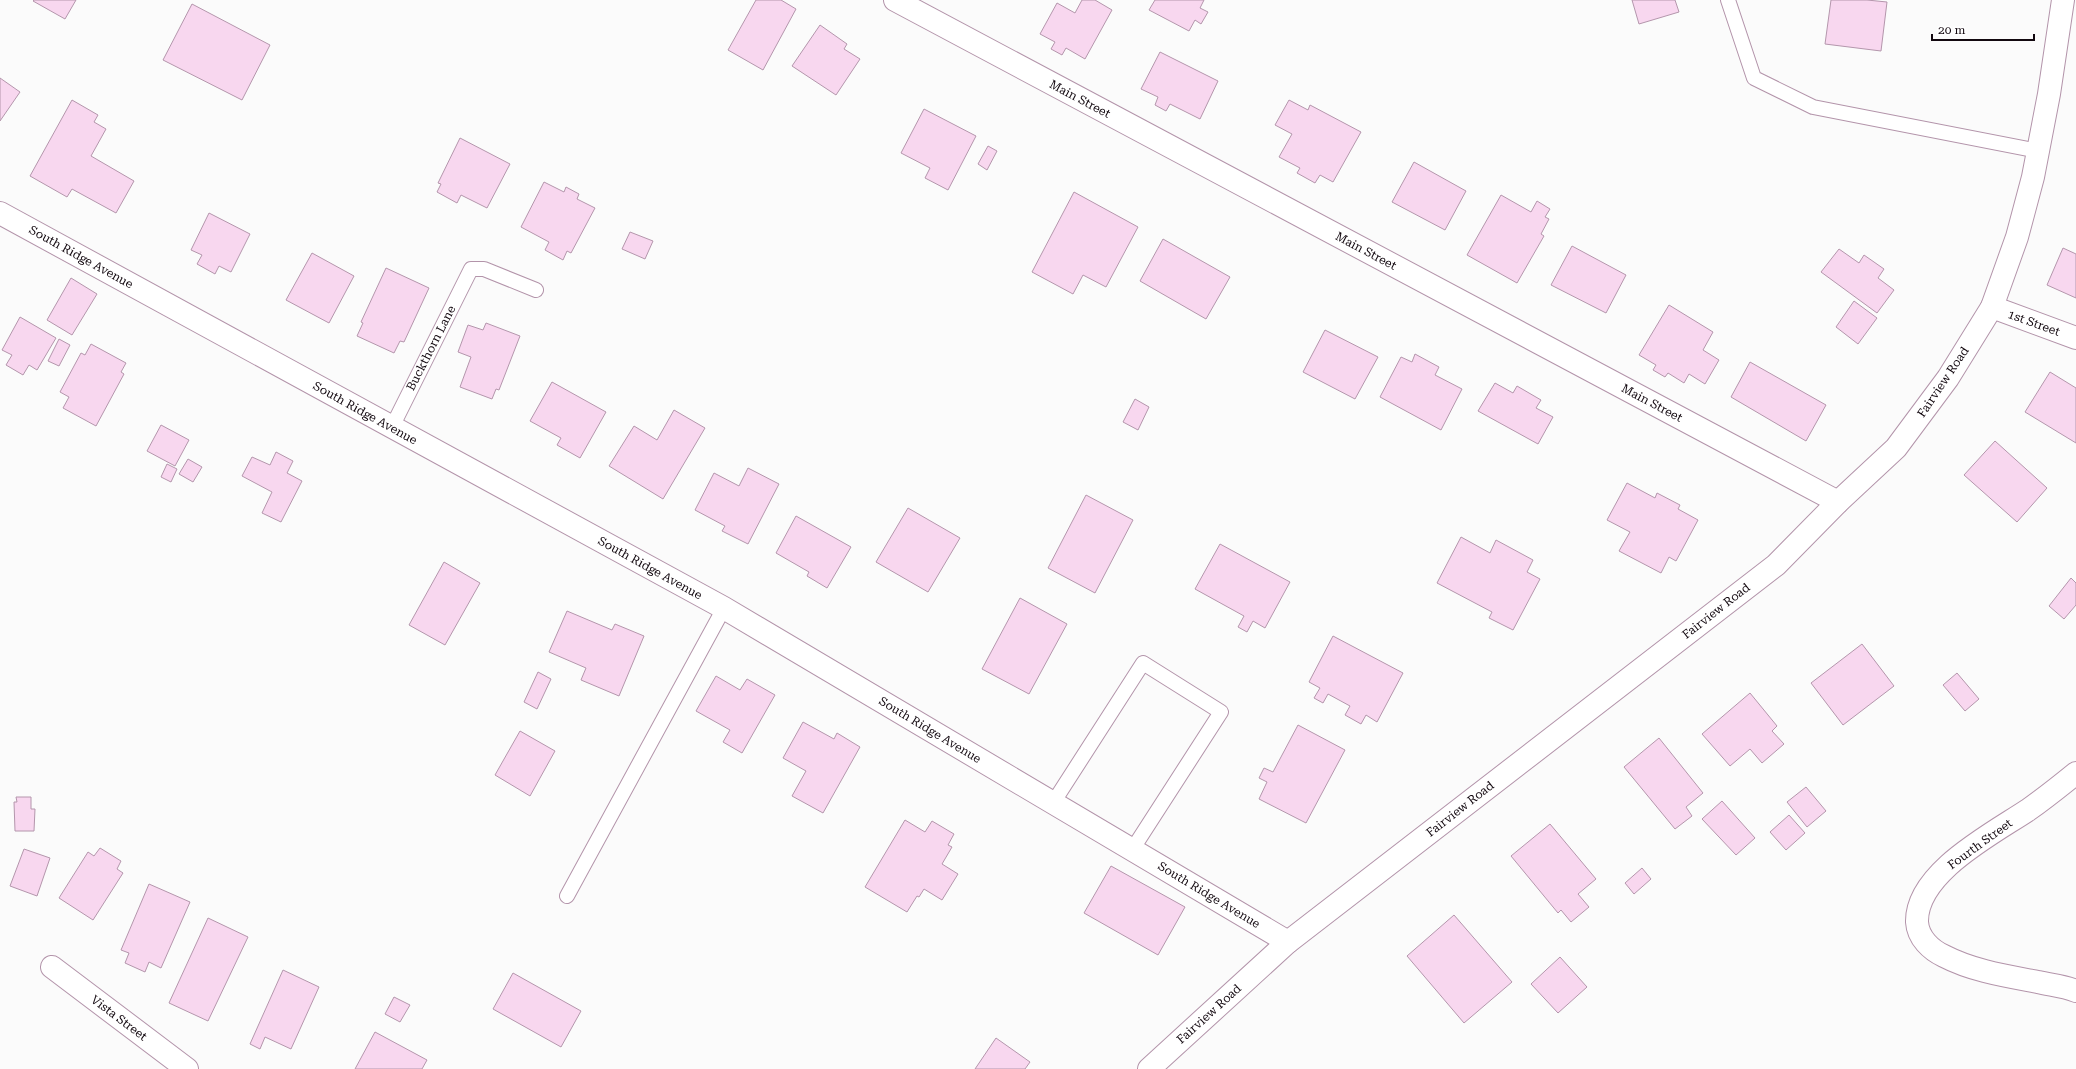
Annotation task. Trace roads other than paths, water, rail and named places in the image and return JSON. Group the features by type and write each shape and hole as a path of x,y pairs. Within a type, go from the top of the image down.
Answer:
{"street":[{"name":"Main Street","path":"894,0 1838,502"},
{"name":"Fairview Road","path":"1149,1069 1288,942 1776,566 1838,502 1896,448 1948,378 1992,307 2017,237 2038,151 2063,0"},
{"name":"South Ridge Avenue","path":"0,213 724,608 1288,942"},
{"name":"1st Street","path":"1992,307 2076,338"},
{"name":"Fourth Street","path":"2076,773 2047,796 1959,856 1936,878 1922,897 1917,914 1918,928 1924,940 1932,949 1944,956 1963,964 1995,973 2076,991"},
{"name":"Vista Street","path":"52,967 187,1069"}],"lane":[{"path":"1728,0 1754,78 1813,107 2038,151"},
{"name":"Buckthorn Lane","path":"392,427 471,269 484,269 536,290"},
{"path":"567,896 724,608"},
{"path":"1053,803 1143,663 1220,712 1132,850"}]}
